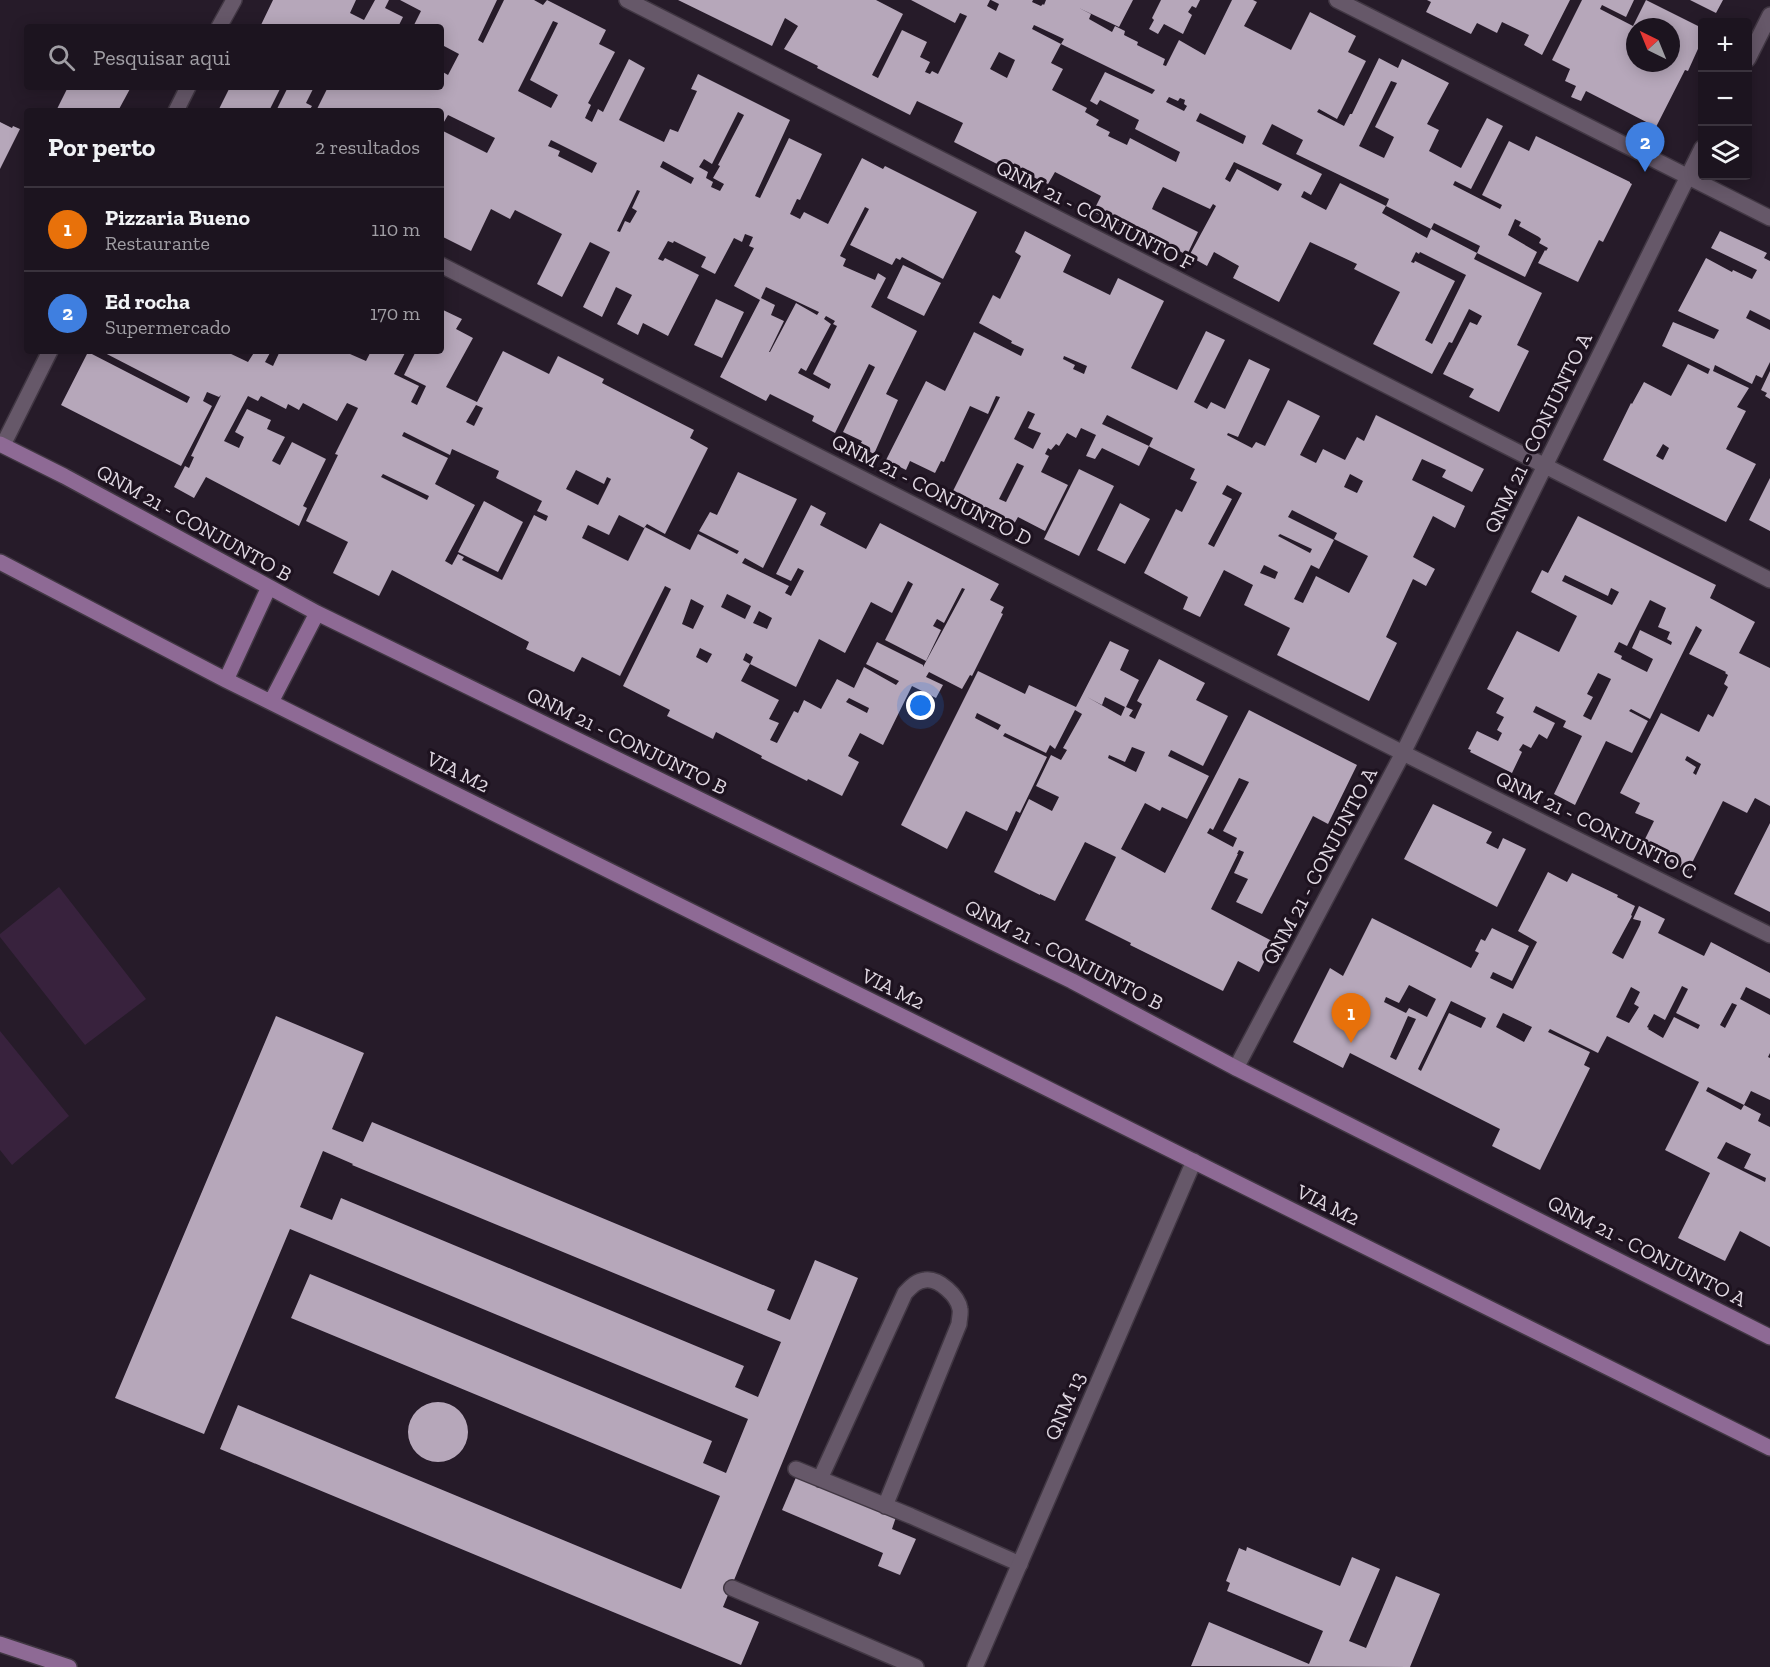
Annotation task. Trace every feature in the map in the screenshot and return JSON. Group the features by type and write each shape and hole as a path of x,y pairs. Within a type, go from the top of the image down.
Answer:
{"main road":[{"name":"QNM 21 - CONJUNTO B","path":"1,445 64,476 317,613 1072,981 1236,1068"},
{"name":"VIA M2","path":"0,562 226,680 1770,1448"},
{"path":"226,680 269,587"},
{"path":"271,702 317,613"},
{"name":"QNM 21 - CONJUNTO A","path":"1236,1068 1770,1337"},
{"path":"0,1644 69,1667"}],"street":[{"path":"221,24 234,0"},
{"name":"QNM 21 - CONJUNTO F","path":"627,0 1770,580"},
{"path":"1337,0 1770,218"},
{"path":"1752,51 1770,15"},
{"path":"178,108 186,90"},
{"name":"QNM 21 - CONJUNTO A","path":"1236,1068 1403,753 1698,156"},
{"name":"QNM 21 - CONJUNTO D","path":"444,267 1403,753"},
{"path":"1,445 48,354"},
{"name":"QNM 21 - CONJUNTO C","path":"1403,753 1770,935"},
{"name":"QNM 13","path":"975,1667 1194,1161"},
{"path":"820,1479 905,1293 915,1283 926,1280 941,1284 953,1296 960,1309 959,1324 885,1506"},
{"path":"796,1469 1020,1564"},
{"path":"732,1588 916,1667"}],"shaded area":[{"path":"59,887 146,999 85,1045 0,937 0,934"},
{"path":"0,1031 69,1116 12,1165 0,1150"}],"building":[{"path":"273,0 356,0 350,13 364,20 375,0 389,0 385,8 403,17 400,24 261,24"},
{"path":"400,0 497,0 478,40 483,43 504,0 534,0 543,5 547,0 606,30 599,44 615,52 588,103 591,105 585,118 592,122 598,109 603,112 629,59 645,68 619,120 664,142 670,129 678,132 697,91 691,89 698,74 790,120 755,196 760,198 789,138 822,154 800,200 797,199 790,214 800,219 804,212 828,224 862,158 883,169 885,166 977,212 943,279 902,257 900,260 896,258 892,265 850,245 869,209 865,207 840,256 846,259 843,266 875,280 878,273 886,278 871,307 917,331 886,394 898,400 874,454 859,446 862,441 843,432 875,367 869,364 835,433 812,421 814,416 770,394 766,401 720,377 760,300 734,286 754,248 749,246 753,237 745,234 742,242 734,238 715,274 701,267 706,257 674,241 673,243 668,241 658,259 663,261 665,258 699,275 668,336 643,323 638,335 617,324 632,295 616,287 602,317 583,307 610,252 590,242 562,297 537,284 562,234 515,210 510,219 491,209 471,251 444,238 444,132 487,153 495,138 448,115 444,122 444,108 318,108 326,90 444,90 444,73 448,75 459,54 444,46 444,24 414,24 421,11","holes":["553,21 558,23 530,80 558,95 551,108 518,91","738,112 744,115 713,178 724,184 720,191 711,187 713,182 706,178 708,172 699,167 704,159 712,164","551,140 597,163 592,173 558,156 560,151 548,146","663,161 694,178 691,184 660,167","637,190 640,191 632,208 637,211 630,223 625,221 620,232 617,231","766,287 819,312 817,315 796,303 769,352 784,321 771,315 775,305 761,298","826,316 835,321 833,324 837,326 813,374 831,384 829,389 798,373 801,368 806,371 831,324 824,319"]},
{"path":"678,0 876,0 903,14 872,75 878,78 902,30 927,42 920,57 930,62 925,72 930,74 932,71 938,74 967,16 960,13 955,23 911,0 990,0 987,6 996,11 999,4 991,0 1033,0 1032,2 1041,6 1046,0 1133,0 1119,27 1079,8 1091,14 1089,19 1112,32 1115,26 1125,31 1124,35 1138,42 1137,45 1165,59 1163,65 1166,66 1179,40 1205,55 1232,0 1253,0 1257,2 1244,26 1291,50 1310,12 1356,36 1348,52 1366,61 1337,119 1319,109 1317,112 1344,126 1379,58 1398,68 1402,59 1449,83 1427,124 1439,130 1429,151 1461,168 1487,118 1503,126 1471,189 1455,181 1453,185 1500,209 1502,205 1482,195 1509,141 1529,151 1536,136 1632,184 1603,242 1599,240 1578,282 1538,263 1548,248 1539,243 1541,239 1539,237 1519,226 1521,222 1515,219 1508,235 1537,252 1525,277 1477,253 1474,259 1542,293 1517,345 1529,351 1499,412 1469,397 1474,389 1443,374 1470,322 1477,325 1482,316 1469,309 1452,343 1449,342 1432,374 1373,344 1400,292 1354,269 1357,264 1310,242 1279,302 1233,278 1239,266 1214,252 1207,266 1189,256 1216,206 1213,204 1210,209 1163,187 1155,202 1152,209 1198,232 1187,255 1140,231 1139,234 1093,212 1101,196 1055,172 1048,184 1001,162 999,165 954,142 963,123 917,101 910,115 784,49 798,26 785,18 772,46","holes":["1034,25 1064,39 1061,44 1032,29","1061,44 1155,90 1152,94 1105,72 1090,101 1097,105 1100,100 1139,120 1135,129 1180,152 1176,162 1130,138 1127,145 1108,136 1110,132 1096,125 1099,120 1085,112 1087,108 1052,90 1063,69 1051,63","999,52 1015,60 1007,78 990,69","1391,81 1397,83 1375,127 1394,137 1384,158 1359,146","1169,97 1178,101 1180,98 1185,100 1184,104 1187,106 1184,111 1166,102","1200,113 1246,136 1243,144 1196,121","1272,124 1303,140 1296,154 1389,199 1386,206 1340,183 1326,210 1301,197 1304,191 1311,195 1322,174 1262,144","1234,162 1282,184 1278,191 1237,169 1230,182 1225,179","1386,206 1431,229 1427,238 1382,213","1434,223 1480,246 1477,253 1431,229","1416,252 1419,254 1420,252 1466,275 1432,344 1425,340 1455,281 1415,261 1411,262"]},
{"path":"1161,0 1200,0 1196,8 1192,6 1188,12 1192,15 1183,34 1164,24 1158,34 1149,29"},
{"path":"1427,0 1570,0 1542,55 1524,45 1529,35 1502,22 1497,33 1477,23 1471,34 1426,12 1431,2"},
{"path":"1582,0 1634,0 1626,17 1602,5 1600,9 1626,22 1626,72 1680,72 1680,18 1637,18 1646,0 1698,26 1698,49 1656,127 1586,91 1581,101 1571,97 1576,86 1565,81 1570,69 1552,60"},
{"path":"1690,0 1723,0 1716,13"},
{"path":"66,90 129,90 120,108 58,108"},
{"path":"228,90 280,90 270,108 220,108"},
{"path":"286,90 312,90 306,103 312,106 311,108 278,108"},
{"path":"0,122 20,129 0,169"},
{"path":"1025,231 1071,255 1063,272 1110,295 1118,278 1164,301 1131,368 1177,390 1206,331 1225,340 1194,402 1207,409 1211,402 1225,409 1249,359 1270,369 1238,437 1228,433 1227,435 1252,448 1256,442 1265,446 1288,400 1320,416 1300,455 1316,463 1323,449 1345,460 1357,437 1364,441 1376,415 1484,469 1472,492 1442,477 1446,470 1422,459 1412,480 1465,506 1455,528 1433,516 1413,557 1435,569 1426,586 1413,579 1386,637 1397,643 1369,701 1277,655 1290,628 1244,605 1253,585 1224,570 1200,617 1183,609 1188,597 1144,573 1176,509 1182,512 1197,482 1190,479 1195,469 1149,446 1139,466 1102,448 1095,459 1086,456 1096,435 1081,428 1076,438 1067,433 1059,446 1056,444 1051,450 1048,448 1045,454 1049,456 1041,472 1068,485 1045,531 1018,517 1014,524 952,493 1000,397 996,396 988,414 970,406 944,462 941,461 935,473 910,461 906,470 886,460 926,381 945,391 974,332 1021,356 1024,349 979,323 993,295 1000,299 1021,256 1015,252","holes":["1064,356 1087,366 1084,374 1073,369 1075,365 1063,359","1028,411 1035,414 1028,428 1041,433 1033,449 1014,439","1107,415 1153,438 1149,446 1102,424","1017,463 1024,466 1006,502 999,499","1350,474 1363,481 1357,493 1344,487","1227,485 1242,493 1214,547 1208,544 1232,499 1222,494","1292,510 1337,533 1334,539 1368,556 1349,593 1316,576 1303,603 1294,599 1311,565 1319,569 1334,540 1288,517","1280,534 1312,549 1310,553 1278,536","1264,565 1278,572 1275,579 1260,573"]},
{"path":"1720,231 1767,253 1764,258 1770,261 1770,320 1750,310 1746,318 1770,330 1770,362 1762,378 1756,375 1752,384 1715,365 1713,371 1749,388 1737,407 1746,411 1726,449 1756,464 1726,522 1603,460 1644,382 1671,396 1688,364 1708,374 1710,369 1662,346 1673,322 1714,339 1719,330 1678,311 1706,258 1732,272 1733,270 1752,279 1757,270 1711,248","holes":["1663,444 1669,448 1663,460 1656,456"]},
{"path":"903,265 941,283 924,316 887,298"},
{"path":"716,299 744,312 722,358 694,345"},
{"path":"444,310 462,319 456,329 473,338 446,387 477,402 503,351 549,374 558,356 604,379 602,383 694,430 690,438 708,448 665,534 647,524 644,528 619,515 609,535 588,525 582,538 628,561 645,527 690,550 698,534 737,554 739,551 699,531 710,512 717,515 738,472 797,499 763,568 745,558 742,563 789,586 785,593 791,596 804,571 798,568 791,581 776,574 811,505 826,513 820,525 866,549 880,523 999,584 990,600 1004,607 1001,613 1003,614 972,676 970,675 962,689 929,672 926,677 943,685 936,698 912,686 883,745 860,733 848,756 859,762 842,796 761,758 762,756 716,732 713,739 667,716 670,710 623,686 671,589 665,586 620,676 582,657 574,672 526,649 529,642 392,570 379,596 333,573 348,542 306,521 358,408 347,403 337,421 303,403 299,410 288,404 286,409 261,396 258,401 248,396 224,441 239,448 244,437 235,432 247,409 271,420 267,429 285,437 272,461 280,465 292,442 326,459 303,506 307,508 299,526 206,477 194,498 174,487 185,466 189,468 194,457 191,456 221,395 219,397 207,392 203,401 212,406 181,466 61,405 87,354 92,354 187,403 190,397 107,354 231,354 248,362 253,354 269,354 265,362 273,366 279,354 350,354 366,361 370,354 404,354 394,374 419,386 411,402 417,405 426,386 404,375 414,354 444,354","holes":["476,405 483,408 474,426 466,422","404,432 450,455 452,449 499,471 496,478 542,501 537,511 548,516 546,521 534,515 502,580 462,560 464,557 458,554 452,565 445,561 475,505 435,484 448,458 402,436","576,470 604,484 607,477 611,479 598,505 566,489","383,474 429,496 427,500 381,477","908,581 913,584 885,640 926,661 941,630 933,626 937,619 944,623 962,588 965,589 923,667 877,642 866,664 899,681 896,685 864,667 854,688 837,679 821,709 804,700 798,713 794,711 777,743 770,740 779,723 769,719 779,700 741,681 750,664 796,687 819,639 845,653 871,602 892,613","727,594 751,606 745,619 721,607","691,599 704,606 693,629 682,624","759,611 772,618 767,629 753,623","700,648 712,654 707,663 696,657","746,653 753,657 750,664 743,660","849,698 869,708 867,713 846,702"]},
{"path":"1770,371 1770,399 1765,396 1767,393 1761,390"},
{"path":"1079,469 1114,486 1079,556 1044,539"},
{"path":"1770,478 1770,531 1749,520"},
{"path":"484,501 523,522 498,572 458,552"},
{"path":"1120,503 1150,519 1125,564 1097,550"},
{"path":"1578,516 1716,585 1710,598 1755,622 1739,653 1770,668 1770,806 1755,798 1747,813 1723,801 1688,871 1641,847 1654,821 1635,813 1640,803 1620,793 1661,713 1699,732 1708,714 1713,717 1728,687 1724,684 1728,675 1726,672 1689,654 1702,630 1696,626 1650,719 1631,709 1629,711 1648,721 1632,753 1606,741 1575,805 1554,794 1582,736 1563,727 1566,721 1536,706 1533,712 1555,723 1547,739 1539,734 1531,748 1523,744 1519,750 1522,752 1512,773 1468,749 1477,731 1498,741 1502,733 1497,730 1504,717 1496,713 1504,698 1487,689 1517,631 1559,652 1577,616 1531,592 1542,570 1548,573","holes":["1565,575 1608,596 1611,588 1619,592 1612,605 1562,581","1650,600 1666,608 1658,627 1670,632 1667,639 1672,642 1671,645 1640,630 1632,648 1653,659 1647,672 1621,659 1622,656 1614,652 1619,642 1627,646","1598,673 1611,679 1591,720 1583,716 1593,697 1587,694","1687,756 1701,764 1696,775 1693,773 1696,767 1685,760"]},
{"path":"1110,641 1129,650 1120,670 1139,680 1126,707 1133,710 1129,716 1135,719 1142,704 1137,701 1159,659 1205,683 1196,700 1228,716 1203,766 1171,750 1168,756 1209,776 1187,819 1162,807 1160,811 1145,803 1121,849 1165,873 1249,710 1357,765 1328,824 1313,816 1262,914 1236,902 1248,879 1234,873 1244,852 1239,850 1237,854 1211,909 1274,942 1259,972 1238,961 1223,991 1085,920 1116,857 1085,842 1055,901 994,872 1029,799 1052,811 1059,797 1036,786 1051,755 1061,760 1067,750 1063,748 1082,714 1075,710 1055,749 1050,745 1046,753 1005,733 1003,736 1047,757 1020,813 1016,811 1007,831 966,811 947,849 901,825 978,671 1025,694 1029,685 1076,707","holes":["1087,697 1102,705 1105,697 1125,707 1121,716","977,713 1001,725 998,730 975,718","1132,747 1145,752 1136,772 1108,758 1109,755 1125,762","1239,778 1249,782 1223,831 1237,838 1233,847 1207,833 1210,828 1213,830"]},
{"path":"1433,804 1492,832 1486,843 1498,849 1503,838 1526,849 1497,907 1404,859"},
{"path":"1770,823 1770,912 1734,894"},
{"path":"1548,872 1567,882 1572,873 1618,895 1617,897 1635,906 1612,953 1623,959 1640,925 1641,921 1633,919 1639,906 1665,919 1658,933 1704,956 1711,942 1770,973 1770,999 1746,987 1740,999 1770,1015 1770,1053 1768,1057 1770,1058 1770,1100 1751,1091 1744,1105 1761,1114 1758,1121 1770,1127 1770,1247 1740,1231 1725,1261 1678,1238 1710,1173 1665,1150 1699,1082 1607,1036 1598,1053 1550,1029 1548,1032 1590,1052 1584,1065 1590,1068 1540,1170 1492,1146 1500,1129 1350,1053 1343,1068 1293,1042 1330,968 1343,976 1372,918 1471,968 1479,953 1475,951 1481,939 1485,941 1492,928 1529,946 1512,981 1493,972 1490,978 1513,989 1537,942 1518,931","holes":["1409,985 1436,999 1427,1017 1409,1008 1406,1013 1384,1002 1386,997 1399,1003","1682,986 1688,989 1676,1013 1700,1025 1698,1029 1674,1017 1663,1038 1647,1027 1654,1014 1665,1020","1631,987 1640,992 1634,1004 1639,1007 1629,1023 1616,1017","1451,1001 1486,1018 1481,1028 1449,1013 1421,1071 1418,1069","1732,1003 1737,1005 1725,1028 1720,1025","1503,1013 1532,1027 1524,1042 1496,1027","1408,1016 1416,1019 1396,1060 1390,1057","1708,1087 1744,1105 1741,1110 1706,1091","1726,1142 1751,1154 1744,1168 1766,1178 1765,1182 1717,1158"]},
{"path":"276,1016 364,1053 332,1129 363,1142 372,1122 775,1290 767,1310 790,1320 815,1260 858,1278 723,1607 759,1622 741,1665 220,1449 238,1405 681,1589 720,1496 291,1318 310,1274 712,1441 703,1463 726,1473 748,1419 290,1229 204,1434 115,1398","holes":["323,1151 781,1342 758,1397 735,1387 744,1366 341,1198 332,1220 300,1207"]},
{"path":"438,1402 459,1411 468,1432 459,1453 438,1462 417,1453 408,1432 417,1411"},
{"path":"800,1468 896,1517 892,1529 916,1539 900,1575 878,1566 883,1553 782,1510"},
{"path":"1247,1547 1340,1586 1352,1557 1380,1569 1349,1641 1366,1648 1396,1576 1440,1594 1410,1667 1191,1666 1209,1622 1309,1664 1323,1631 1227,1591 1230,1583 1226,1581 1239,1548 1246,1551"}],"place":[{"name":"Ed rocha","path":"1645,172"},
{"name":"Pizzaria Bueno","path":"1351,1043"}]}
